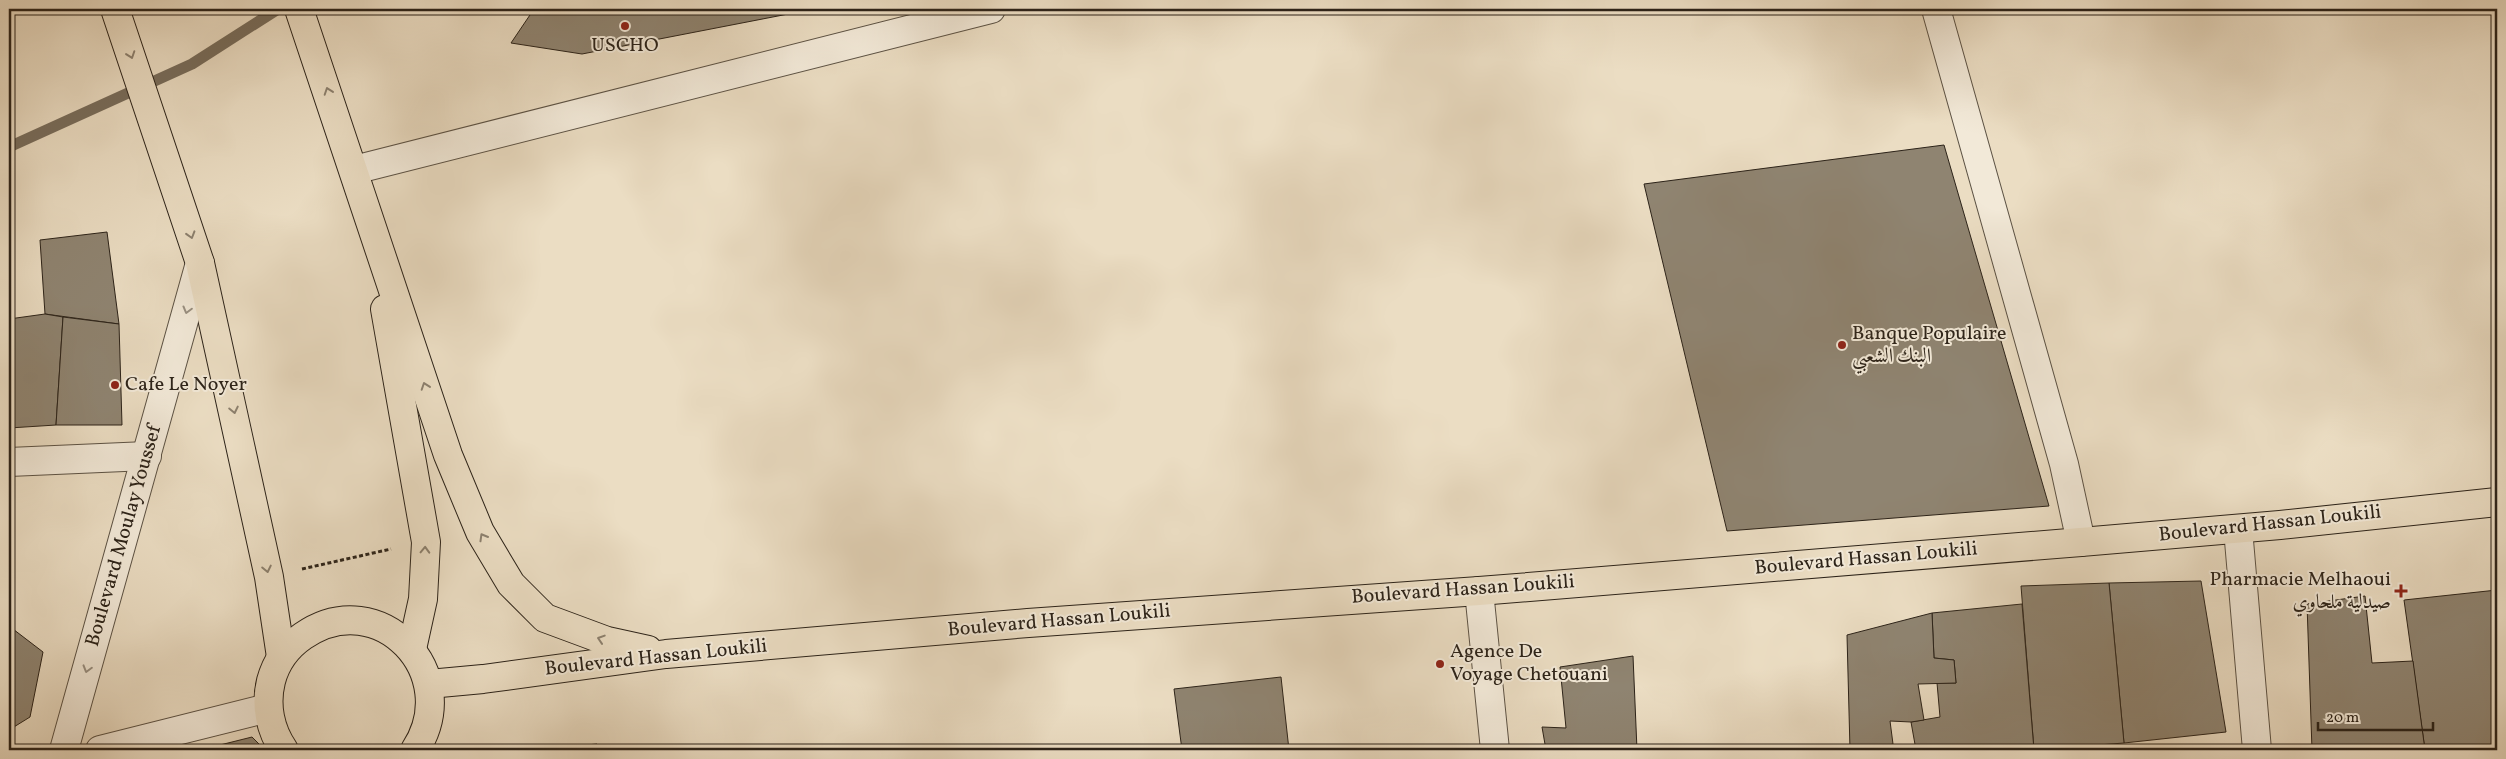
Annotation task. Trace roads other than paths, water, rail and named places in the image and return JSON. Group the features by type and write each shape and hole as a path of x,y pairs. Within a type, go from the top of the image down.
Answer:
{"main road":[{"path":"115,9 177,189 200,263 269,577 281,657"},
{"path":"299,9 344,137 370,222 448,455 480,532 511,584 546,618 607,641 666,654"},
{"path":"370,222 426,542 423,599 412,649"},
{"name":"Boulevard Hassan Loukili","path":"429,684 483,679 666,654 1028,623 1479,591 2238,529 2497,502"},
{"path":"284,750 272,725 268,708 273,673 281,657 295,641 313,629 333,622 355,620 376,625 395,634 412,649 422,665 429,684 431,702 429,721 422,746"}],"street":[{"path":"354,170 991,9"},
{"path":"1936,9 2064,464 2081,542"},
{"name":"Boulevard Moulay Youssef","path":"64,750 200,263"},
{"path":"9,462 147,456"},
{"path":"2238,529 2257,750"},
{"path":"1479,591 1495,750"},
{"path":"100,750 268,708"}],"waterway":[{"path":"9,147 192,64 278,9"}],"place":[{"name":"USCHO","path":"625,26"},
{"name":"Banque Populaire البنك الشعبي","path":"1842,345"},
{"name":"Cafe Le Noyer","path":"115,385"},
{"name":"Pharmacie Melhaoui صيدلية ملحاوي","path":"2401,591"},
{"name":"Agence De Voyage Chetouani","path":"1440,664"}]}
